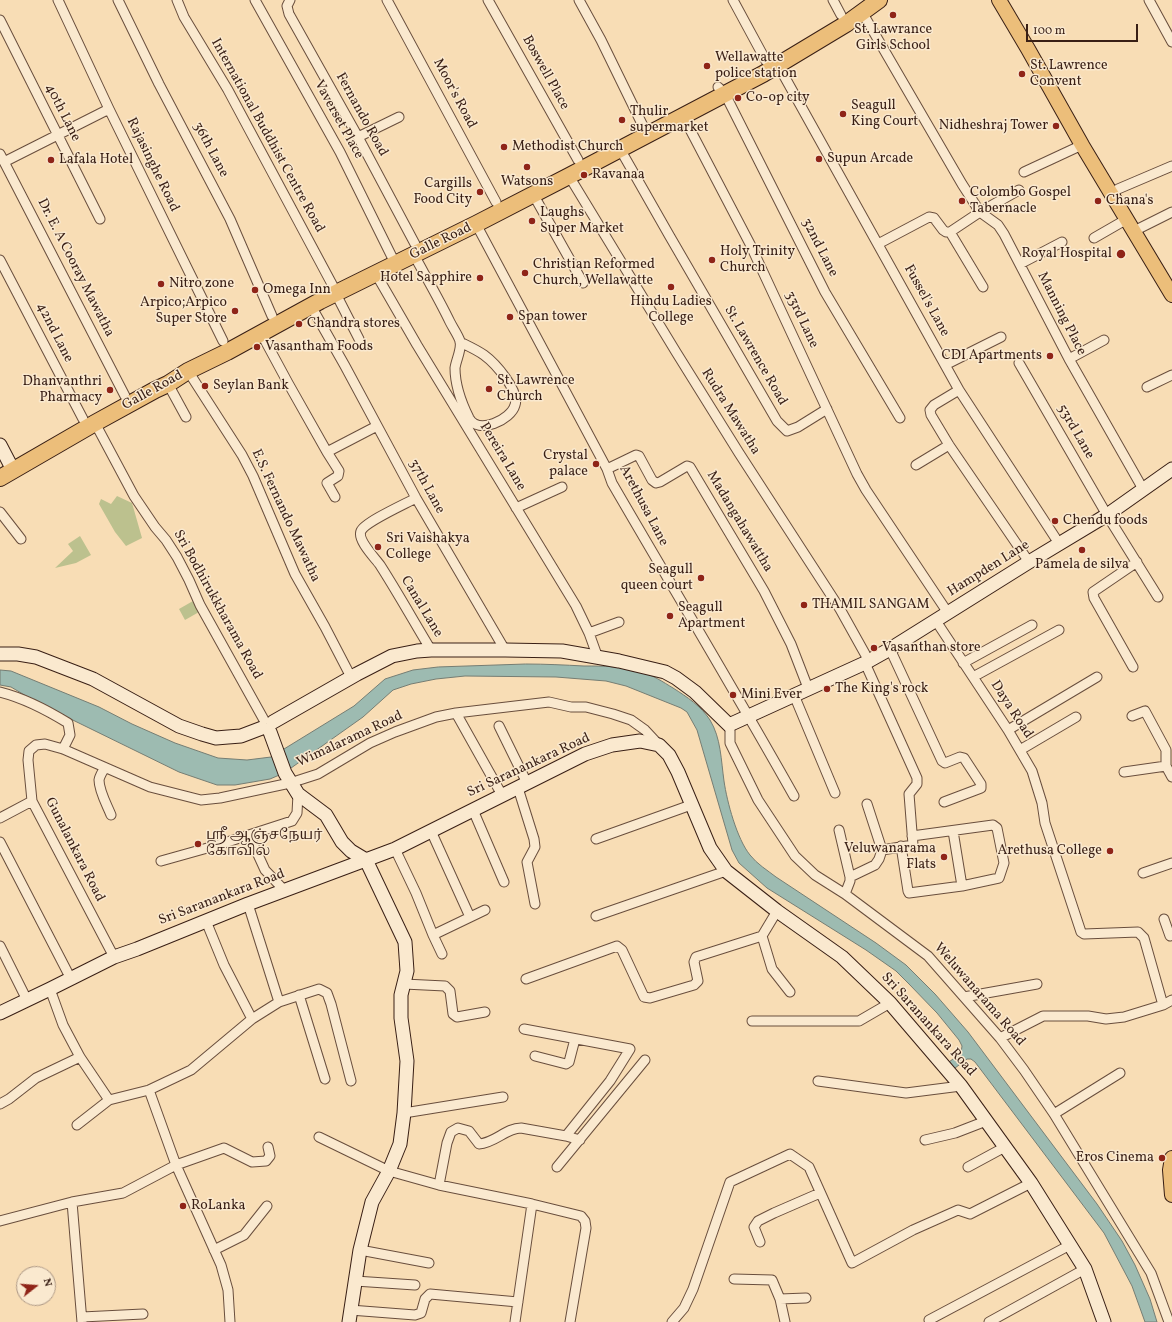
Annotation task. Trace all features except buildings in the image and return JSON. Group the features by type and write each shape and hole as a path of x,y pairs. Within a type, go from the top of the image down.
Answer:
{"highway":[{"name":"Galle Road","path":"772,63 841,15 879,0"},
{"name":"Galle Road","path":"89,421 125,396 223,341 272,316 376,274 496,202 643,126 722,90 823,38 862,6"},
{"name":"Galle Road","path":"439,237 476,224 569,176 683,116 722,90"},
{"name":"Galle Road","path":"5,469 89,421 168,384 188,371 227,352 311,306 334,290 392,257 414,250"}],"main road":[{"path":"999,0 1082,145 1134,226 1172,281"},
{"path":"1008,0 1118,189 1134,226 1172,296"},
{"path":"1172,1158 1170,1170 1172,1195"}],"street":[{"name":"Rajasinghe Road","path":"58,0 109,109 223,341"},
{"name":"36th Lane","path":"118,0 159,84 230,219 272,316"},
{"name":"International Buddhist Centre Road","path":"177,0 184,16 228,90 359,339"},
{"name":"Vaverset Place","path":"255,0 340,152 392,257"},
{"name":"Fernando Road","path":"290,0 287,6 288,14 358,137 460,342"},
{"name":"Moor's Road","path":"387,0 496,202"},
{"name":"Boswell Place","path":"488,0 578,160"},
{"path":"578,0 601,40 643,126"},
{"name":"Fussel's Lane","path":"733,0 772,63 878,244 959,390 1060,545"},
{"path":"833,0 841,15"},
{"path":"1149,0 1172,42"},
{"name":"Manning Place","path":"862,6 962,184 980,212 998,225 1004,234 1069,359 1143,489"},
{"name":"40th Lane","path":"0,20 100,219"},
{"name":"32nd Lane","path":"722,90 825,292 900,418"},
{"path":"2,158 58,136 109,109"},
{"name":"33rd Lane","path":"683,116 750,244 857,474 866,490 948,613"},
{"path":"358,137 399,117"},
{"path":"1024,172 1082,145"},
{"name":"St. Lawrence Road","path":"620,149 668,235 777,421 787,431 798,427 827,409"},
{"name":"Dr. E. A Cooray Mawatha","path":"2,158 125,396"},
{"path":"1118,189 1172,166"},
{"name":"Rudra Mawatha","path":"569,176 739,453 840,609 867,662 917,778 917,784 909,794 912,836"},
{"path":"950,232 980,212 1018,190"},
{"path":"533,194 583,283"},
{"path":"1094,238 1134,226 1172,212"},
{"path":"878,244 928,217 934,218 946,232 950,232 983,287"},
{"name":"Arethusa Lane","path":"476,224 607,469 612,484 794,796"},
{"path":"1020,264 1062,242"},
{"name":"42nd Lane","path":"0,260 89,421"},
{"name":"Pereira Lane","path":"376,274 417,345 576,606 589,633 598,658"},
{"name":"37th Lane","path":"311,306 416,498 505,650"},
{"path":"261,333 339,471 338,476 326,483 335,497"},
{"path":"945,365 1001,337"},
{"path":"1069,359 1104,340"},
{"path":"460,342 483,354 500,370 509,383 516,400 515,406 506,418 492,424 477,425 471,422 462,406 458,391 455,368 460,342"},
{"name":"53rd Lane","path":"1019,363 1107,515 1158,597"},
{"name":"E.S. Fernando Mawatha","path":"188,371 242,455 265,503 290,563 351,677"},
{"path":"1146,387 1172,375"},
{"path":"168,384 186,417"},
{"path":"959,390 934,405 930,410 931,415 949,445 1029,562"},
{"name":"Sri Bodhirukkharama Road","path":"89,421 134,496 155,527 166,540 177,558 200,605 267,725"},
{"path":"328,452 377,426"},
{"path":"0,445 5,469"},
{"path":"916,465 949,445"},
{"name":"Madangahawattha","path":"607,469 636,455 639,456 652,480 656,483 687,466 690,467 764,591 791,644 808,688"},
{"name":"Hampden Lane","path":"729,725 890,650 1029,562 1060,545 1171,471"},
{"path":"516,508 562,487"},
{"name":"Canal Lane","path":"416,498 370,523 361,531 360,535 431,650"},
{"path":"0,512 21,539"},
{"path":"1133,667 1094,598 1093,592 1137,562"},
{"name":"Daya Road","path":"936,621 1008,730 1032,771 1042,803 1045,823 1080,932 1084,934 1138,932 1144,938 1163,1005"},
{"path":"589,633 619,622"},
{"path":"963,663 1032,625"},
{"path":"973,677 1059,630"},
{"path":"0,654 18,654 36,658 94,679 180,726 216,738 241,736 267,725 351,677 392,656 431,650 562,651 665,672 695,692 729,725"},
{"path":"890,650 942,761 945,763 960,757 964,758 981,784 980,788 944,802"},
{"path":"1008,730 1097,677"},
{"path":"0,692 10,694 35,705 68,723 70,735 63,749"},
{"path":"794,695 835,793"},
{"name":"Wimalarama Road","path":"29,751 36,745 45,744 63,749 150,787 201,800 220,798 288,778 318,774 370,743 436,717 456,713 550,702 571,707 586,707 631,720 645,730 659,745"},
{"path":"1132,716 1145,711 1169,748 1166,766 1172,777"},
{"path":"456,713 502,796"},
{"path":"1020,750 1076,717"},
{"path":"267,725 288,778 298,794 326,815 342,842 350,851 366,860 405,942 408,971 401,995 401,1018 407,1061 404,1113 400,1144 389,1171 372,1202 360,1250 349,1316 421,1314 425,1299 430,1294 518,1302"},
{"name":"Weluwanarama Road","path":"729,725 730,743 758,800 795,856 815,875 845,894 928,956 1000,1038 1024,1070 1054,1114 1151,1273 1169,1322"},
{"path":"499,726 522,786 534,839 535,847 527,862 535,904"},
{"name":"Sri Saranankara Road","path":"0,1013 50,990 114,957 137,950 248,904 395,849 585,754 612,746 640,741 659,745 669,755 678,772 710,848 726,871 777,911 842,957 890,1003 961,1086 1031,1183 1085,1268 1104,1322"},
{"name":"Gunalankara Road","path":"29,751 28,760 32,802 114,957"},
{"path":"1124,772 1166,766"},
{"path":"105,768 100,775 99,781 111,815"},
{"path":"161,861 292,821 297,813 298,794"},
{"path":"0,818 32,802"},
{"path":"850,877 875,865 882,850 867,804"},
{"path":"596,839 691,805"},
{"path":"473,810 504,882"},
{"path":"882,850 901,846 913,845 912,836 992,825 997,828 1004,863 999,878 962,886 909,893 901,846"},
{"path":"839,830 850,877 845,894"},
{"path":"953,830 962,886"},
{"path":"431,831 470,917"},
{"path":"248,835 265,870 285,891"},
{"path":"0,842 70,979"},
{"path":"395,849 416,893 432,935 442,954"},
{"path":"1143,873 1172,863"},
{"path":"596,916 726,871"},
{"path":"248,904 279,1002"},
{"path":"432,935 485,910"},
{"path":"526,979 618,946 622,950 644,997 650,998 694,985 698,981 694,962 696,957 762,936 777,911"},
{"path":"1164,919 1171,938"},
{"path":"206,921 224,965 252,1019"},
{"path":"762,936 772,969 790,992"},
{"path":"0,946 27,1000"},
{"path":"404,984 445,986 450,991 453,1014 457,1017 485,1012"},
{"path":"964,997 1037,984"},
{"path":"77,1125 109,1100 149,1090 191,1070 252,1019 279,1002 320,989 327,993 331,1004 351,1081"},
{"path":"50,990 63,1025 80,1057 109,1100"},
{"path":"299,995 325,1079"},
{"path":"1000,1038 1043,1016 1088,1016 1106,1019 1118,1018 1163,1005 1172,1000"},
{"path":"752,1021 859,1021 890,1003"},
{"path":"524,1029 630,1049 610,1081 566,1136"},
{"path":"535,1056 566,1064 569,1062 575,1039"},
{"path":"0,1104 9,1099 36,1078 80,1057"},
{"path":"557,1167 645,1060"},
{"path":"1054,1114 1120,1072"},
{"path":"818,1081 906,1093 961,1086"},
{"path":"149,1090 176,1165 221,1264 228,1290 230,1322"},
{"path":"404,1113 502,1097"},
{"path":"925,1140 955,1134 986,1121"},
{"path":"439,1185 447,1143 453,1130 458,1128 470,1131 479,1144 484,1144 495,1139 513,1128 539,1130 580,1140"},
{"path":"319,1137 389,1171 439,1185 532,1204 581,1216 585,1221 586,1228 570,1322"},
{"path":"0,1221 72,1202 123,1193 176,1165 224,1148 252,1162 266,1161 270,1156 268,1146"},
{"path":"968,1167 1005,1147"},
{"path":"672,1322 684,1308 693,1289 730,1182 790,1154 809,1167 852,1263 913,1230 958,1210 970,1214 1031,1183"},
{"path":"760,1242 754,1227 758,1221 820,1194"},
{"path":"72,1202 82,1320 143,1314"},
{"path":"515,1322 532,1204"},
{"path":"214,1250 244,1235 267,1206"},
{"path":"929,1320 1070,1245"},
{"path":"360,1250 430,1263"},
{"path":"994,1321 1085,1268"},
{"path":"734,1278 772,1280 780,1299 785,1322"},
{"path":"355,1281 415,1285"},
{"path":"780,1299 806,1298"}],"green space":[{"path":"117,496 132,503 142,538 126,546 115,532 99,504 101,499 111,504"},
{"path":"80,536 91,555 76,563 55,568 73,551 68,544"},
{"path":"193,601 199,612 185,620 179,609"}],"water":[{"path":"526,664 605,666 634,670 662,681 688,698 702,710 714,727 720,749 725,790 730,809 741,840 750,855 776,877 876,943 906,965 935,994 968,1032 1097,1204 1122,1241 1135,1265 1150,1299 1157,1322 1145,1322 1132,1286 1104,1233 975,1062 971,1059 967,1059 955,1068 949,1062 961,1053 962,1046 959,1040 937,1013 896,971 866,950 767,888 739,863 732,850 697,730 687,712 681,708 626,686 606,681 556,677 465,676 436,679 411,684 393,690 363,717 284,773 270,779 235,785 217,785 179,772 38,703 11,687 0,685 0,670 11,671 99,707 132,724 175,743 218,758 247,760 271,757 354,706 385,679 413,670 438,667"}],"place":[{"name":"St. Lawrance Girls School","path":"893,15"},
{"name":"Wellawatte police station","path":"707,66"},
{"name":"St. Lawrence Convent","path":"1022,74"},
{"name":"Co-op city","path":"738,98"},
{"name":"Seagull King Court","path":"843,114"},
{"name":"Thulir supermarket","path":"622,120"},
{"name":"Nidheshraj Tower","path":"1056,126"},
{"name":"Methodist Church","path":"504,147"},
{"name":"Supun Arcade","path":"819,159"},
{"name":"Lafala Hotel","path":"51,160"},
{"name":"Watsons","path":"527,167"},
{"name":"Ravanaa","path":"584,175"},
{"name":"Cargills Food City","path":"480,192"},
{"name":"Colombo Gospel Tabernacle","path":"962,201"},
{"name":"Chana's","path":"1098,201"},
{"name":"Laughs Super Market","path":"532,221"},
{"name":"Royal Hospital","path":"1121,254"},
{"name":"Holy Trinity Church","path":"712,260"},
{"name":"Christian Reformed Church, Wellawatte","path":"525,273"},
{"name":"Hotel Sapphire","path":"480,278"},
{"name":"Nitro zone","path":"161,284"},
{"name":"Hindu Ladies College","path":"671,287"},
{"name":"Omega Inn","path":"255,290"},
{"name":"Arpico;Arpico Super Store","path":"235,311"},
{"name":"Span tower","path":"510,317"},
{"name":"Chandra stores","path":"299,324"},
{"name":"Vasantham Foods","path":"257,347"},
{"name":"CDI Apartments","path":"1050,356"},
{"name":"Seylan Bank","path":"205,386"},
{"name":"St. Lawrence Church","path":"489,389"},
{"name":"Dhanvanthri Pharmacy","path":"110,390"},
{"name":"Crystal palace","path":"596,464"},
{"name":"Chendu foods","path":"1055,521"},
{"name":"Sri Vaishakya College","path":"378,547"},
{"name":"Pamela de silva","path":"1082,550"},
{"name":"Seagull queen court","path":"701,578"},
{"name":"THAMIL SANGAM","path":"804,605"},
{"name":"Seagull Apartment","path":"670,616"},
{"name":"Vasanthan store","path":"874,648"},
{"name":"The King's rock","path":"827,689"},
{"name":"Mini Ever","path":"733,695"},
{"name":"ஸ்ரீ ஆஞ்சநேயர் கோவில்","path":"198,844"},
{"name":"Arethusa College","path":"1110,851"},
{"name":"Veluwanarama Flats","path":"944,857"},
{"name":"Eros Cinema","path":"1162,1158"},
{"name":"RoLanka","path":"183,1206"}]}
